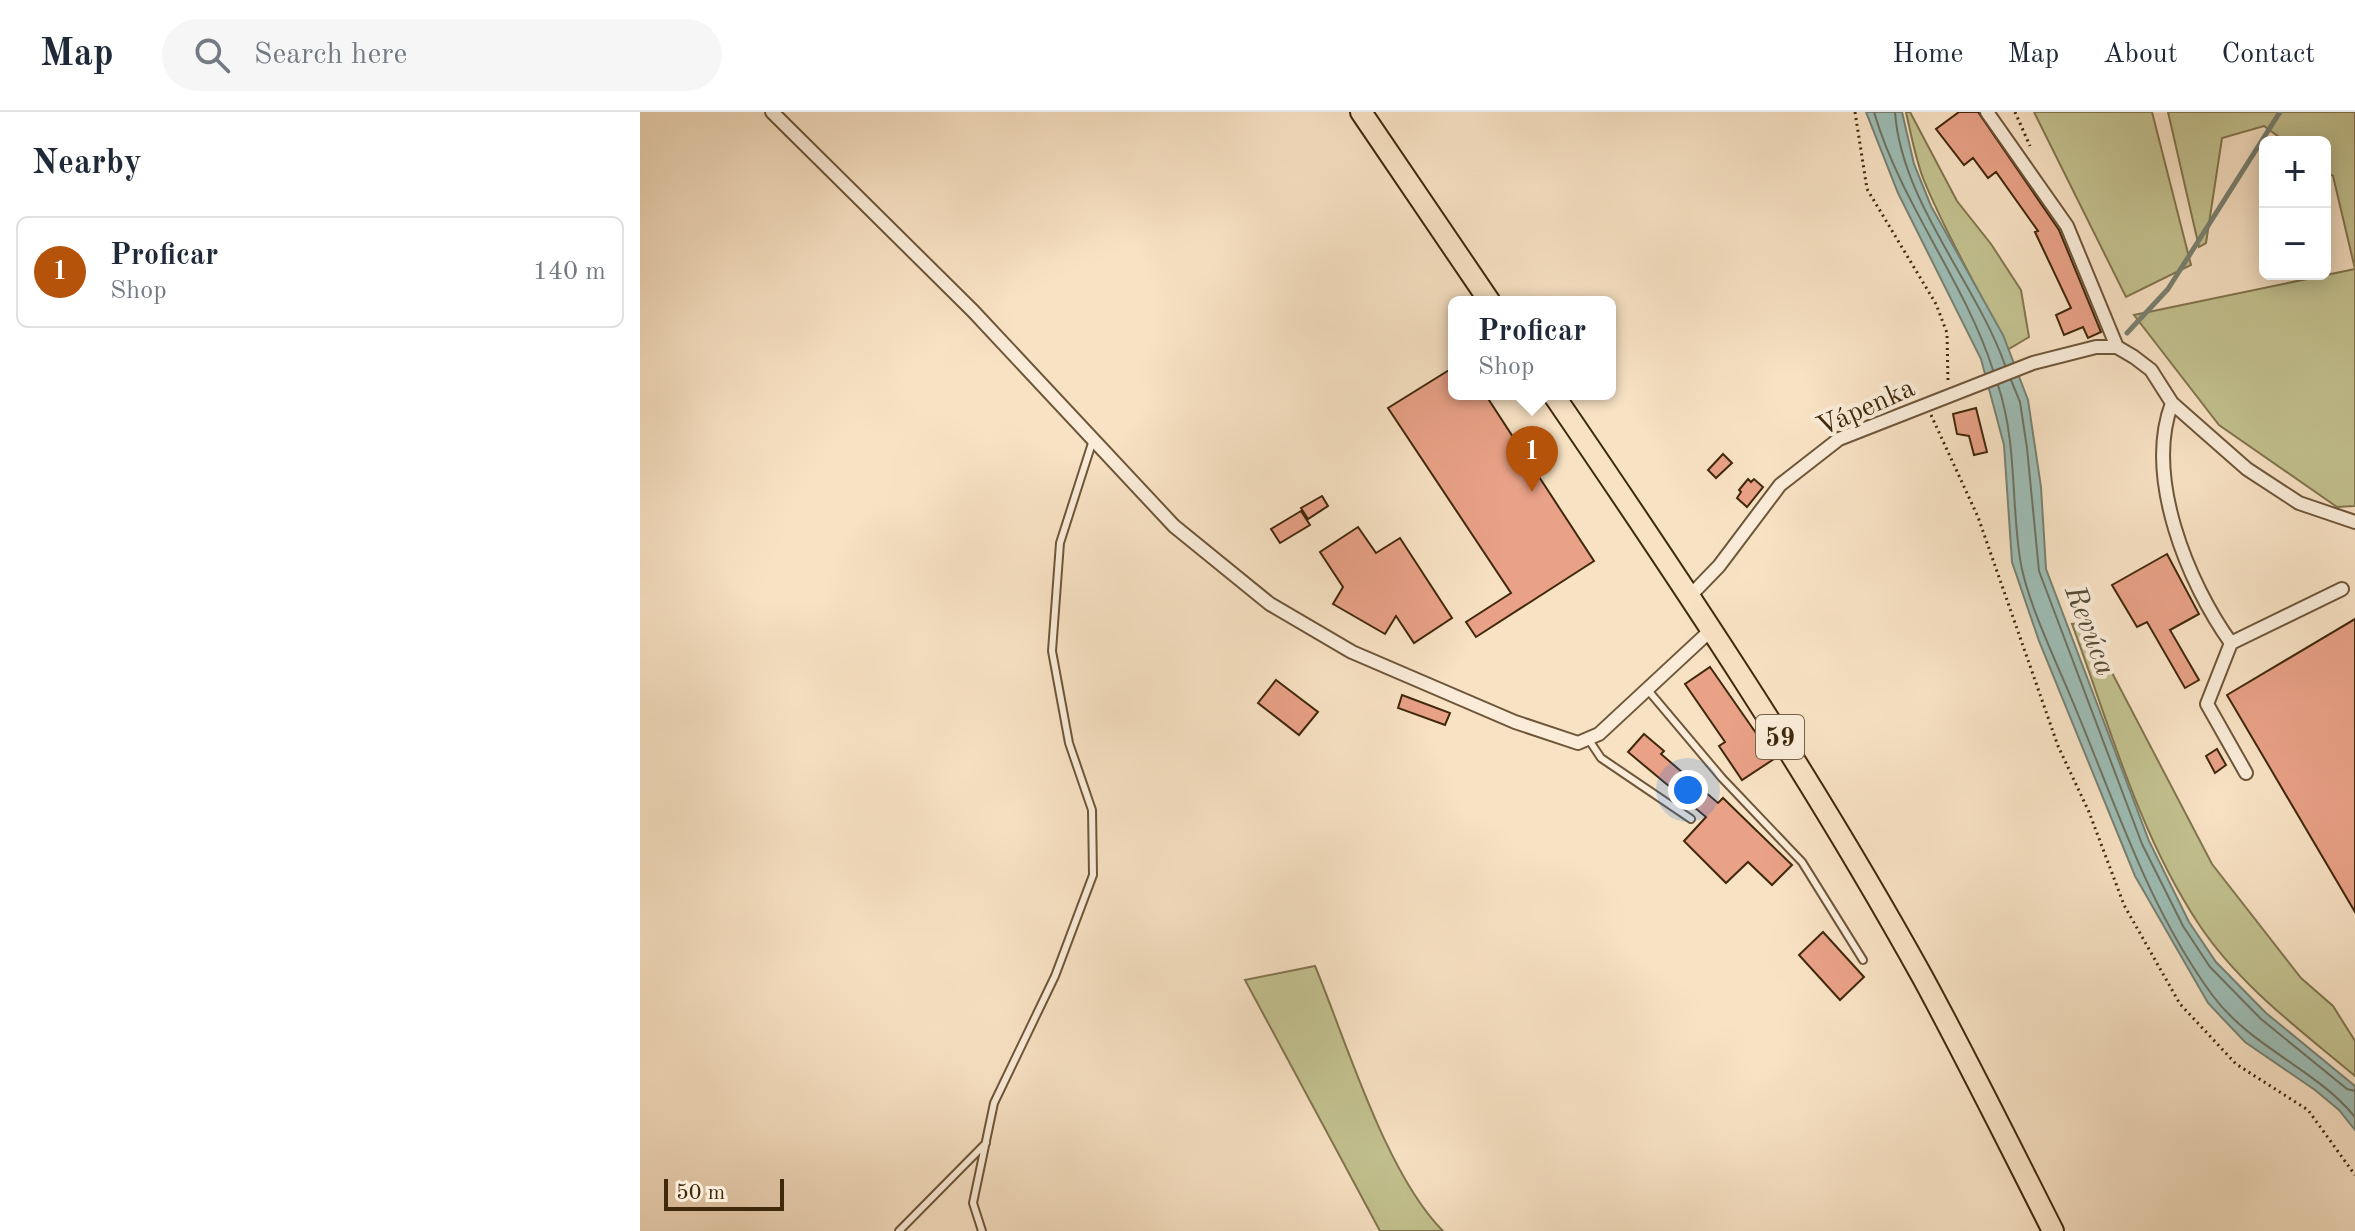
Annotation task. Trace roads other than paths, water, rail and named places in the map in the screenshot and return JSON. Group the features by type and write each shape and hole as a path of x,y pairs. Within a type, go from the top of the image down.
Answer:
{"main road":[{"path":"1361,112 1486,296"},
{"name":"59","path":"1557,400 1711,630 1885,912 2053,1231"}],"street":[{"path":"772,112 973,311 1174,526 1270,604 1352,652 1556,737 1578,743 1589,740 1711,630"},
{"path":"1987,112 2067,226 2117,347 2151,370 2172,403 2247,469 2299,503 2355,522"},
{"name":"Vápenka","path":"1689,597 1719,566 1780,485 1818,452 1839,439 2061,353 2117,347"},
{"path":"2172,403 2166,444 2166,501 2176,538 2231,643"},
{"path":"2246,773 2207,704 2231,643 2342,589"}],"lane":[{"path":"982,1231 973,1203 994,1103 1055,976 1093,875 1092,810 1069,743 1052,651 1060,543 1093,440"},
{"path":"1647,689 1722,778 1802,862 1863,960"},
{"path":"1589,740 1601,758 1691,819"},
{"path":"899,1231 986,1143"}],"water":[{"path":"1866,112 1902,112 1914,164 1931,206 2003,335 2028,400 2041,487 2046,569 2149,841 2189,922 2216,962 2266,1013 2355,1086 2355,1130 2339,1110 2315,1090 2245,1042 2208,1003 2135,876 2039,641 2012,562 2004,445 1981,359 1898,193"}],"waterway":[{"path":"2127,333 2168,289 2280,112"}],"place":[{"name":"Proficar","path":"1532,492"}],"water label":[{"name":"Revúca","path":"2091,630"}]}
